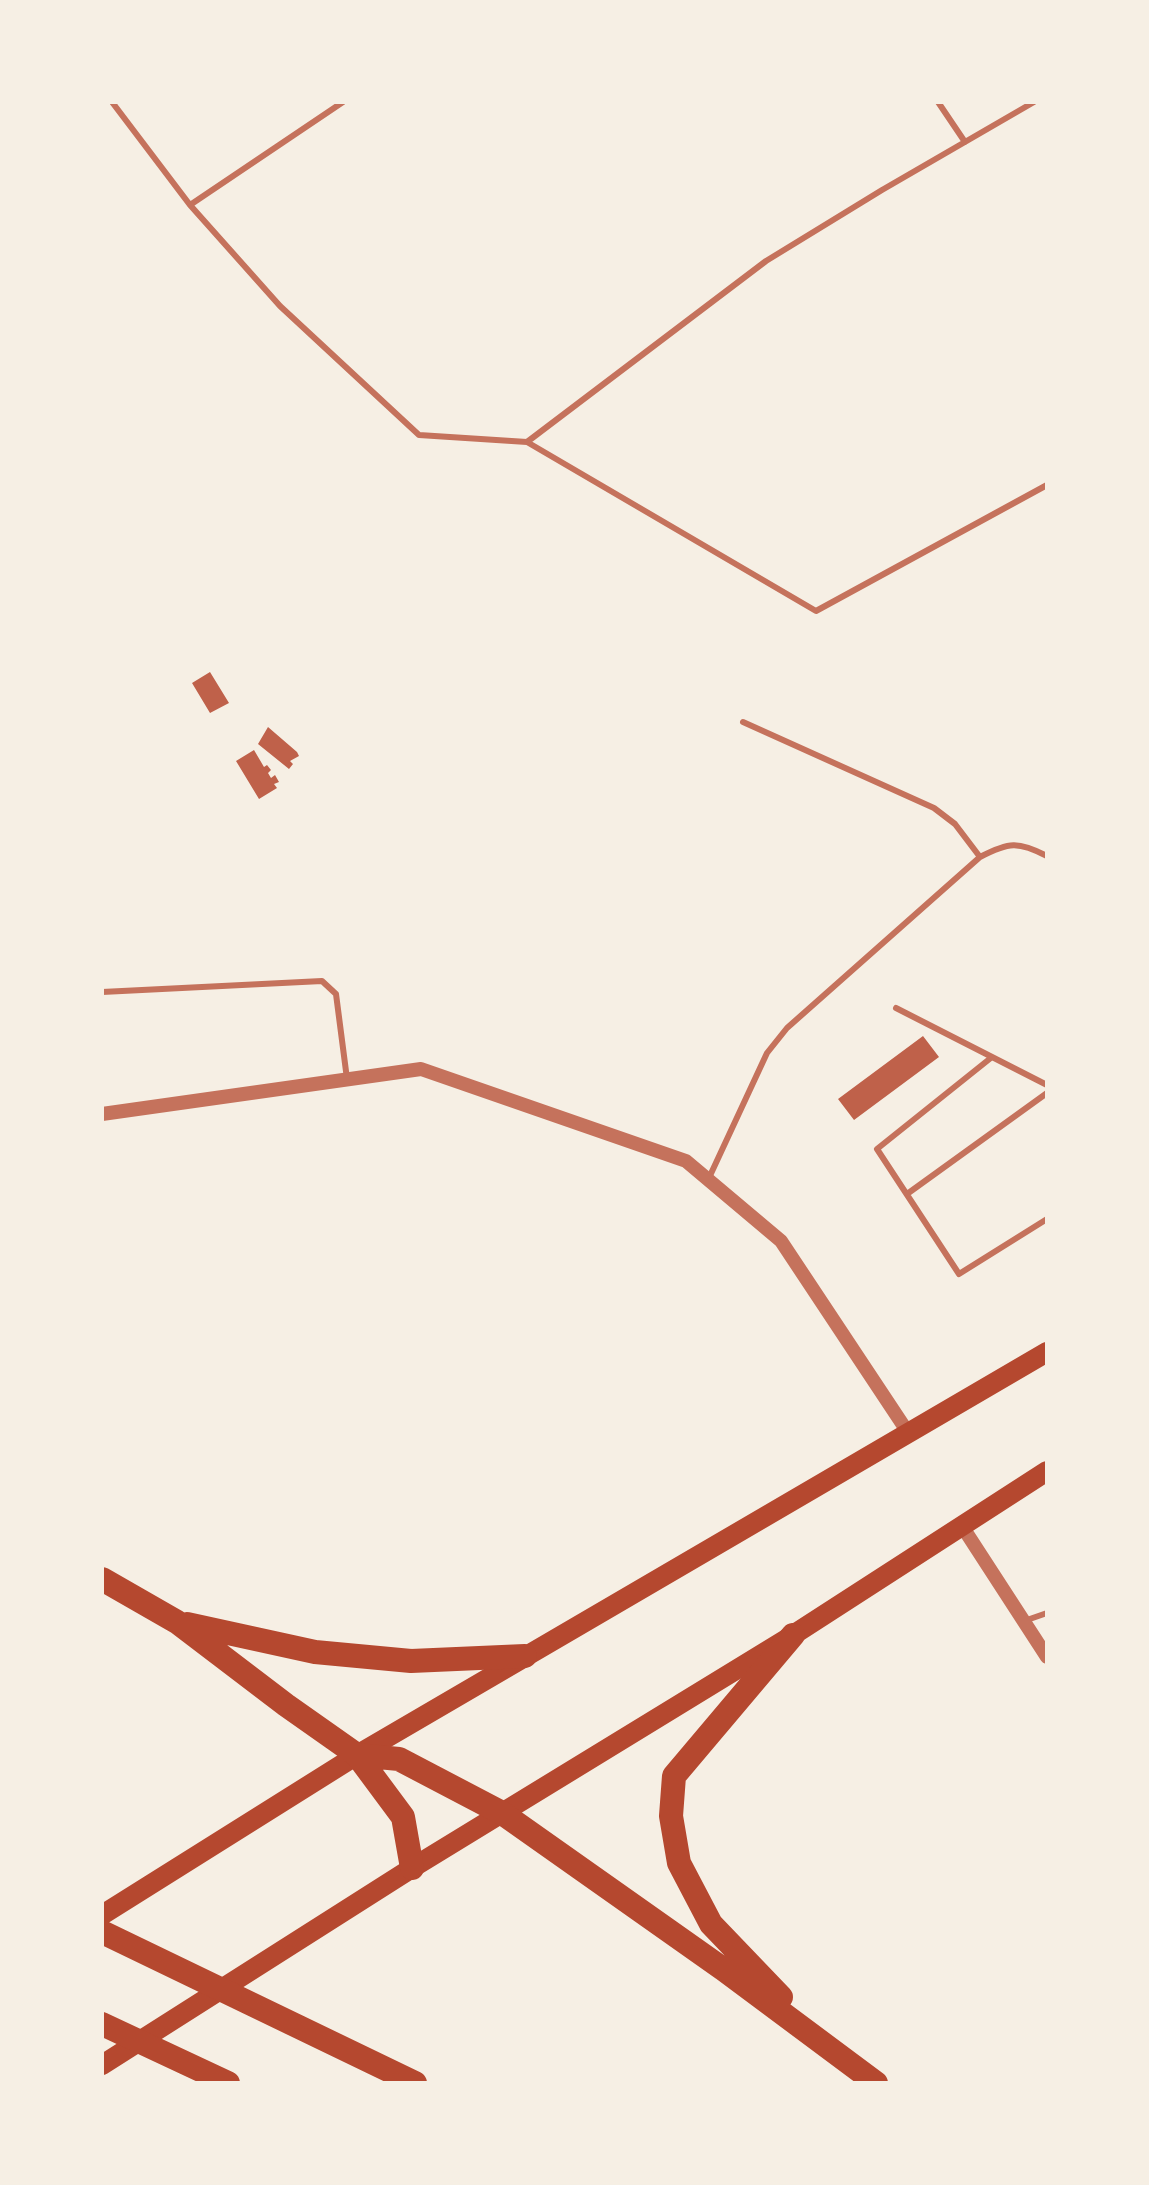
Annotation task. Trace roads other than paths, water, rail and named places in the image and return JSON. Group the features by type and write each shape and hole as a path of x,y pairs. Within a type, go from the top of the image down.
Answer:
{"highway":[{"path":"102,1579 177,1622 357,1755 403,1817 412,1868"},
{"path":"177,1622 329,1653 411,1661 525,1656"},
{"path":"793,1635 674,1776 671,1816 679,1863 711,1924 849,2063"},
{"path":"357,1755 399,1759 502,1813 723,1969 876,2083"},
{"path":"102,1932 415,2083"},
{"path":"102,2024 228,2083"}],"main road":[{"path":"102,1915 357,1755 1047,1352"},
{"path":"102,2065 412,1868 793,1635 1047,1471"}],"street":[{"path":"102,1114 421,1069 686,1161 781,1241 909,1434"},
{"path":"962,1526 1047,1657"}],"lane":[{"path":"112,102 190,205 280,306 419,435 527,442 816,611 1047,485"},
{"path":"190,205 343,102"},
{"path":"938,102 965,142"},
{"path":"527,442 766,261 1034,102"},
{"path":"743,722 934,808 955,824 980,857"},
{"path":"708,1180 767,1053 787,1028 980,857 1005,844 1028,846 1047,856"},
{"path":"102,992 322,981 336,994 347,1079"},
{"path":"896,1008 1047,1085"},
{"path":"992,1057 877,1149 959,1274 1047,1219"},
{"path":"907,1194 1047,1093"},
{"path":"1024,1621 1047,1613"}]}
